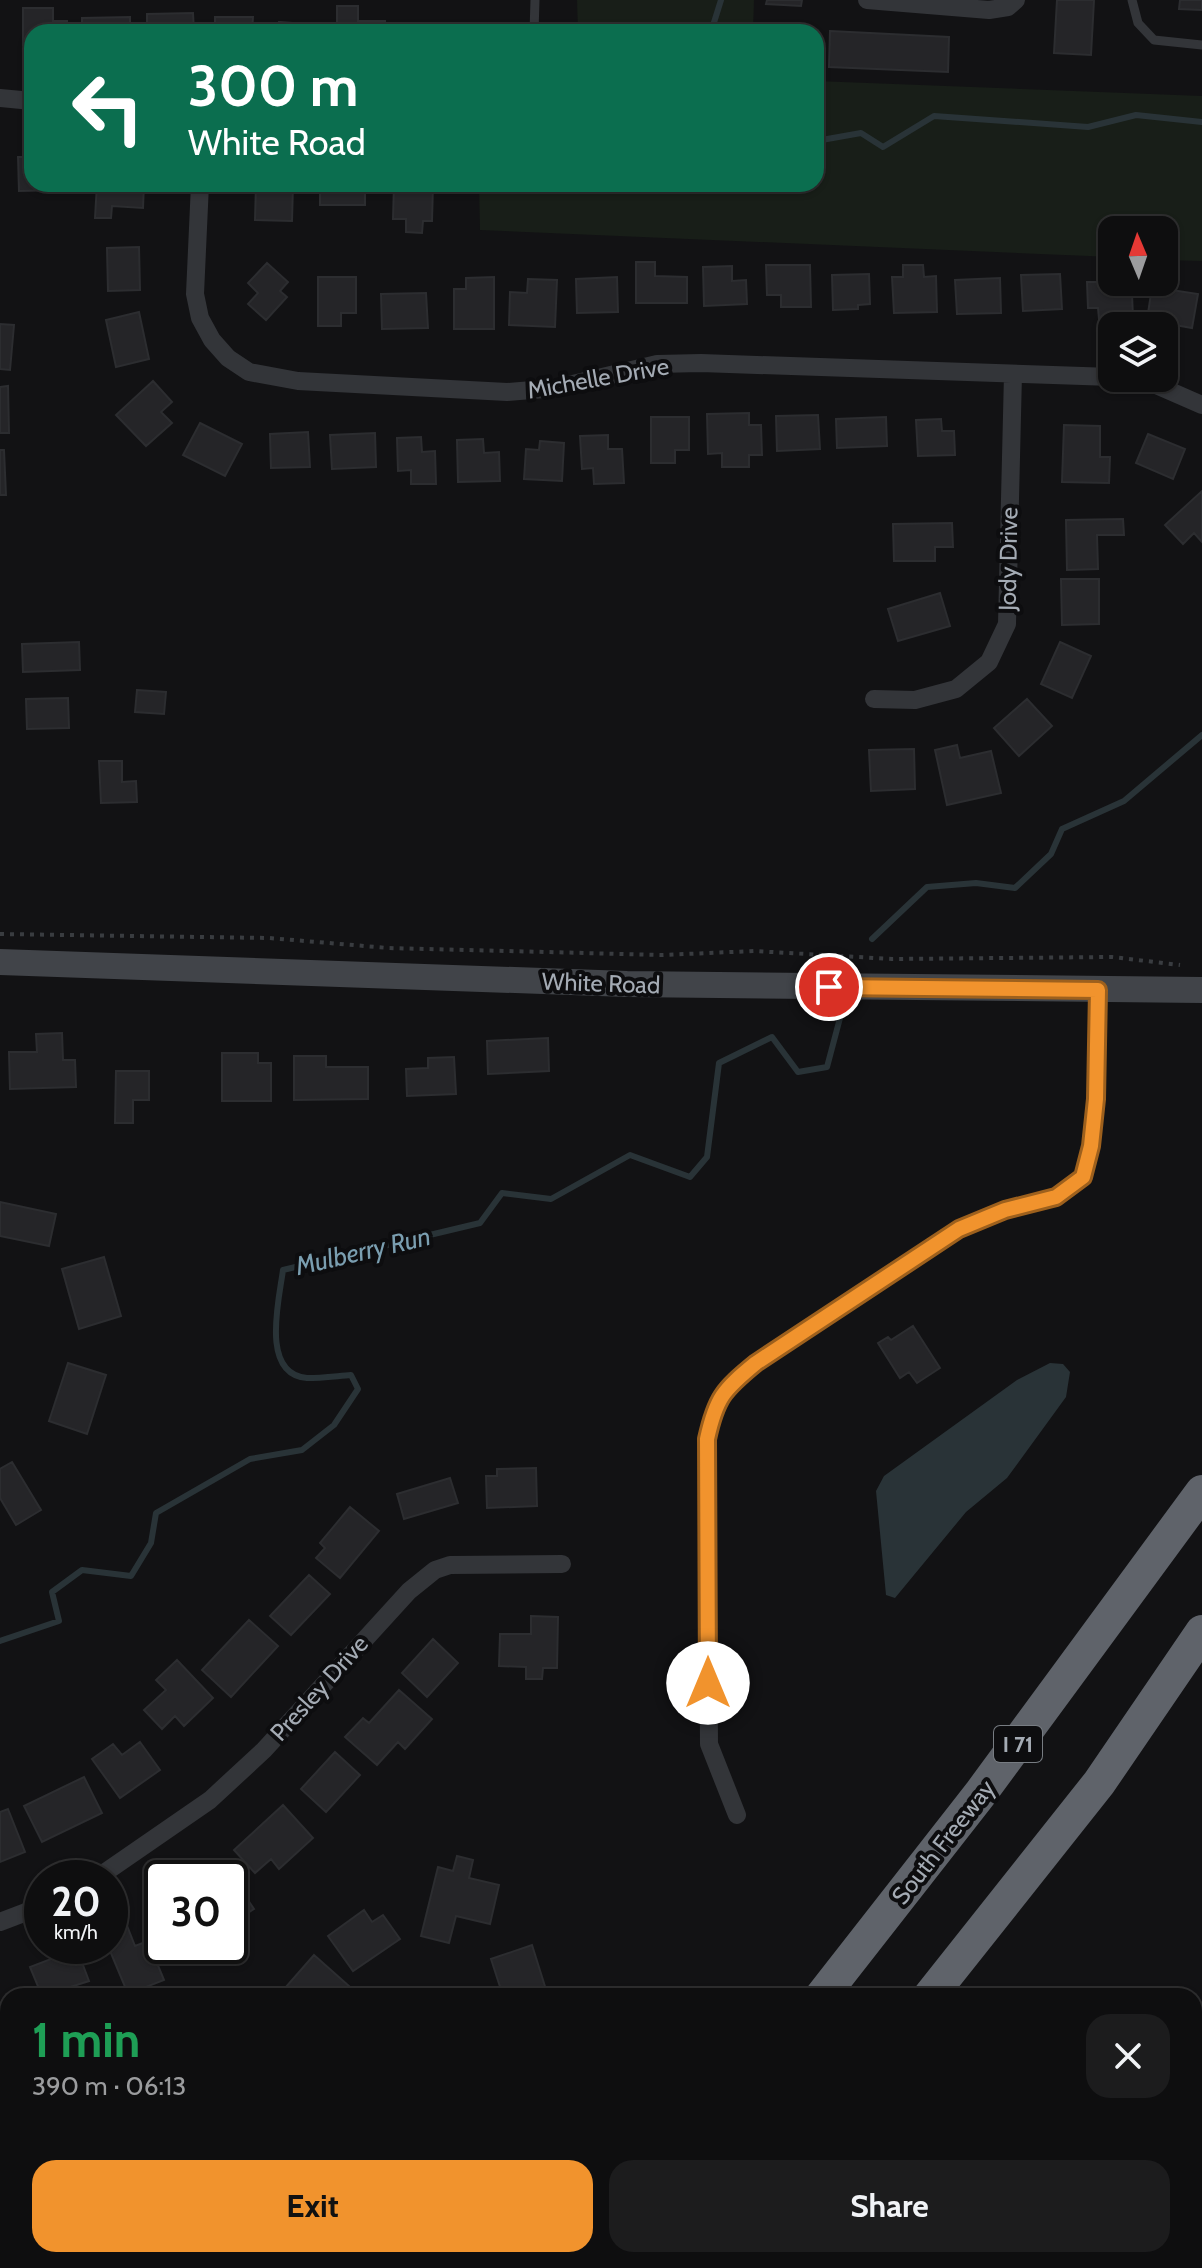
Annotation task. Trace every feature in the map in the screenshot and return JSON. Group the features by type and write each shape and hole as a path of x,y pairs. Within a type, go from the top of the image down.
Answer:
{"highway":[{"name":"South Freeway","path":"832,1988 1045,1709 1202,1492"},
{"path":"936,1988 1099,1783 1202,1632"}],"street":[{"path":"867,0 989,10 1008,7 1016,0"},
{"path":"0,98 24,100"},
{"name":"Michelle Drive","path":"200,192 195,294 200,318 212,340 228,358 249,372 298,381 507,392 556,388 657,364 1098,377"},
{"name":"Jody Drive","path":"874,699 915,700 956,689 989,662 1007,624 1013,374"},
{"path":"1172,392 1202,405"},
{"name":"White Road","path":"0,962 627,984 1202,990"},
{"path":"737,1815 709,1744 707,1439 714,1405 727,1386 756,1363 959,1229 1005,1210 1056,1197 1083,1177 1091,1146 1096,1099 1098,990"},
{"name":"Presley Drive","path":"123,1860 210,1800 264,1750 409,1591 435,1570 467,1562 562,1564"},
{"path":"0,1922 24,1913"}],"lane":[{"path":"534,24 535,0"},
{"path":"1132,0 1138,23 1154,40 1202,45"}],"path":[{"path":"0,934 269,938 388,948 663,955 754,951 892,959 1112,957 1186,966"}],"shaded area":[{"path":"577,0 754,0 753,24 578,24"},
{"path":"824,81 1202,96 1202,261 1178,260 1178,216 1098,216 1098,256 480,230 479,192 824,192"},
{"path":"1050,1363 1063,1364 1070,1372 1066,1397 1007,1478 966,1512 895,1598 886,1595 876,1491 884,1476 1017,1380"}],"building":[{"path":"767,0 802,0 801,6 766,4"},
{"path":"1057,0 1094,0 1091,55 1054,53"},
{"path":"1180,0 1202,0 1202,10 1179,9"},
{"path":"337,6 358,6 358,21 385,21 385,24 337,24"},
{"path":"23,8 53,8 53,21 67,21 67,24 24,24 23,45"},
{"path":"193,13 194,24 147,24 147,14"},
{"path":"130,17 130,24 82,24 82,18"},
{"path":"215,17 253,17 253,24 215,24"},
{"path":"830,31 949,37 948,72 829,67"},
{"path":"18,157 24,157 24,191 19,191"},
{"path":"97,192 144,192 143,208 112,206 111,218 95,218"},
{"path":"256,192 293,192 292,221 255,220"},
{"path":"320,192 365,192 365,205 320,205"},
{"path":"394,192 433,192 432,221 423,221 422,233 406,232 406,219 393,219"},
{"path":"139,247 140,290 108,291 107,248"},
{"path":"636,262 655,262 655,276 687,277 687,303 636,303"},
{"path":"267,263 288,282 280,291 287,297 266,320 248,304 258,293 248,283"},
{"path":"766,265 810,265 811,307 781,307 781,295 767,295"},
{"path":"903,265 923,265 924,277 936,276 937,312 894,313 892,277 903,277"},
{"path":"732,266 732,281 746,280 747,304 704,306 703,267"},
{"path":"869,274 870,304 858,305 858,309 833,310 832,275"},
{"path":"1060,274 1062,309 1023,311 1021,275"},
{"path":"318,277 356,277 356,313 341,313 341,326 318,326"},
{"path":"494,277 494,329 454,329 454,289 466,289 466,278"},
{"path":"617,277 618,312 577,313 576,279"},
{"path":"1000,278 1001,313 957,314 955,280"},
{"path":"528,279 557,280 555,327 509,325 510,292 527,293"},
{"path":"1087,282 1098,282 1098,296 1132,296 1133,312 1098,312 1098,308 1088,308"},
{"path":"1178,291 1198,294 1192,328 1178,326 1178,312 1148,312 1151,296 1178,296"},
{"path":"426,293 428,328 382,329 381,294"},
{"path":"139,312 149,359 116,367 106,320"},
{"path":"0,324 14,325 10,370 0,369"},
{"path":"153,381 172,402 161,412 172,423 146,446 116,415"},
{"path":"8,386 9,433 0,433 0,387"},
{"path":"749,413 749,425 761,425 762,455 749,455 749,467 722,467 722,453 708,454 707,414"},
{"path":"818,415 820,449 777,451 776,416"},
{"path":"651,417 689,417 689,450 675,450 675,463 651,463"},
{"path":"886,417 887,446 837,448 836,419"},
{"path":"941,419 942,431 954,431 955,455 918,456 916,420"},
{"path":"200,423 242,444 225,476 183,455"},
{"path":"1064,425 1100,426 1100,457 1110,457 1109,483 1062,482"},
{"path":"308,432 310,467 271,468 270,434"},
{"path":"375,433 376,467 332,469 330,435"},
{"path":"1148,434 1185,449 1173,479 1136,463"},
{"path":"608,435 608,449 622,449 624,483 594,484 593,468 582,469 580,436"},
{"path":"421,437 422,452 435,451 436,484 411,484 411,470 398,471 397,438"},
{"path":"483,439 484,453 499,452 500,481 458,482 457,440"},
{"path":"540,441 564,443 562,481 524,479 526,449 539,450"},
{"path":"0,450 4,450 6,495 0,495"},
{"path":"1202,491 1202,542 1194,533 1183,544 1165,525"},
{"path":"1123,519 1124,535 1097,535 1098,569 1067,570 1066,520"},
{"path":"952,523 953,547 935,547 935,561 894,561 893,524"},
{"path":"1061,579 1099,579 1099,624 1062,625"},
{"path":"940,593 950,626 898,641 888,609"},
{"path":"79,642 80,670 23,672 22,644"},
{"path":"1060,642 1091,656 1072,698 1041,684"},
{"path":"137,690 166,692 164,714 135,712"},
{"path":"68,698 69,728 27,729 26,699"},
{"path":"1027,699 1052,726 1019,756 994,728"},
{"path":"957,745 960,758 991,751 1001,793 947,805 935,750"},
{"path":"914,749 915,789 871,791 869,750"},
{"path":"99,761 122,761 122,782 136,781 137,802 101,803"},
{"path":"62,1033 63,1060 75,1060 76,1087 10,1089 9,1052 37,1052 36,1034"},
{"path":"548,1038 549,1071 488,1074 487,1041"},
{"path":"222,1053 258,1053 258,1063 271,1063 271,1101 222,1101"},
{"path":"294,1056 326,1056 326,1067 368,1067 368,1099 294,1100"},
{"path":"454,1057 456,1094 407,1096 406,1069 428,1068 428,1058"},
{"path":"116,1071 149,1071 149,1100 133,1100 133,1123 115,1123"},
{"path":"0,1202 56,1214 49,1246 0,1236"},
{"path":"104,1257 121,1316 79,1329 62,1269"},
{"path":"913,1326 940,1368 917,1383 909,1372 900,1378 878,1343 888,1337 891,1340"},
{"path":"68,1363 106,1375 87,1434 49,1421"},
{"path":"12,1462 41,1510 16,1525 0,1498 0,1469"},
{"path":"536,1468 537,1506 487,1508 486,1476 497,1476 497,1469"},
{"path":"450,1478 458,1503 404,1519 397,1494"},
{"path":"350,1507 379,1531 340,1578 316,1558 325,1548 320,1543"},
{"path":"309,1575 330,1594 291,1635 270,1616"},
{"path":"531,1616 558,1617 557,1668 543,1668 542,1679 526,1679 526,1667 499,1666 500,1634 531,1634"},
{"path":"249,1620 278,1646 231,1697 202,1670"},
{"path":"433,1639 458,1663 427,1697 402,1673"},
{"path":"177,1660 213,1698 184,1726 175,1716 162,1729 144,1710 166,1690 156,1680"},
{"path":"399,1690 432,1719 405,1749 398,1742 377,1765 345,1737 363,1718 369,1723"},
{"path":"140,1742 160,1770 120,1798 92,1759 113,1744 122,1755"},
{"path":"335,1752 360,1775 326,1812 301,1789"},
{"path":"84,1777 102,1813 42,1842 24,1806"},
{"path":"283,1805 313,1838 279,1869 271,1859 255,1873 248,1865 248,1860 243,1860 234,1850"},
{"path":"8,1809 25,1852 0,1862 0,1812"},
{"path":"457,1856 473,1860 469,1878 499,1885 490,1924 456,1916 449,1943 421,1936 438,1867 453,1871"},
{"path":"364,1910 372,1922 383,1915 400,1939 353,1971 328,1936"},
{"path":"128,1928 135,1946 144,1943 144,1964 157,1964 164,1980 143,1988 126,1988 116,1964 128,1964"},
{"path":"532,1945 545,1988 500,1988 491,1959"},
{"path":"314,1955 351,1988 285,1988"},
{"path":"38,1964 83,1964 89,1981 67,1988 39,1988 30,1967"}],"waterway":[{"path":"714,24 721,0"},
{"path":"824,140 861,133 883,147 934,116 1088,127 1136,115 1202,122"},
{"name":"Mulberry Run","path":"872,939 927,887 976,883 1015,888 1051,854 1062,829 1124,801 1202,735"},
{"name":"Mulberry Run","path":"0,1641 59,1621 52,1592 82,1570 131,1576 151,1543 156,1513 250,1459 302,1450 334,1425 358,1389 351,1375 307,1378 292,1373 283,1364 276,1334 283,1270 480,1223 502,1193 551,1199 630,1155 690,1177 707,1157 719,1063 772,1037 798,1072 827,1067 840,1018"}],"route":[{"path":"708,1683 707,1439 714,1405 727,1386 756,1363 959,1229 1005,1210 1056,1197 1083,1177 1091,1146 1096,1099 1098,990 829,987"}]}
